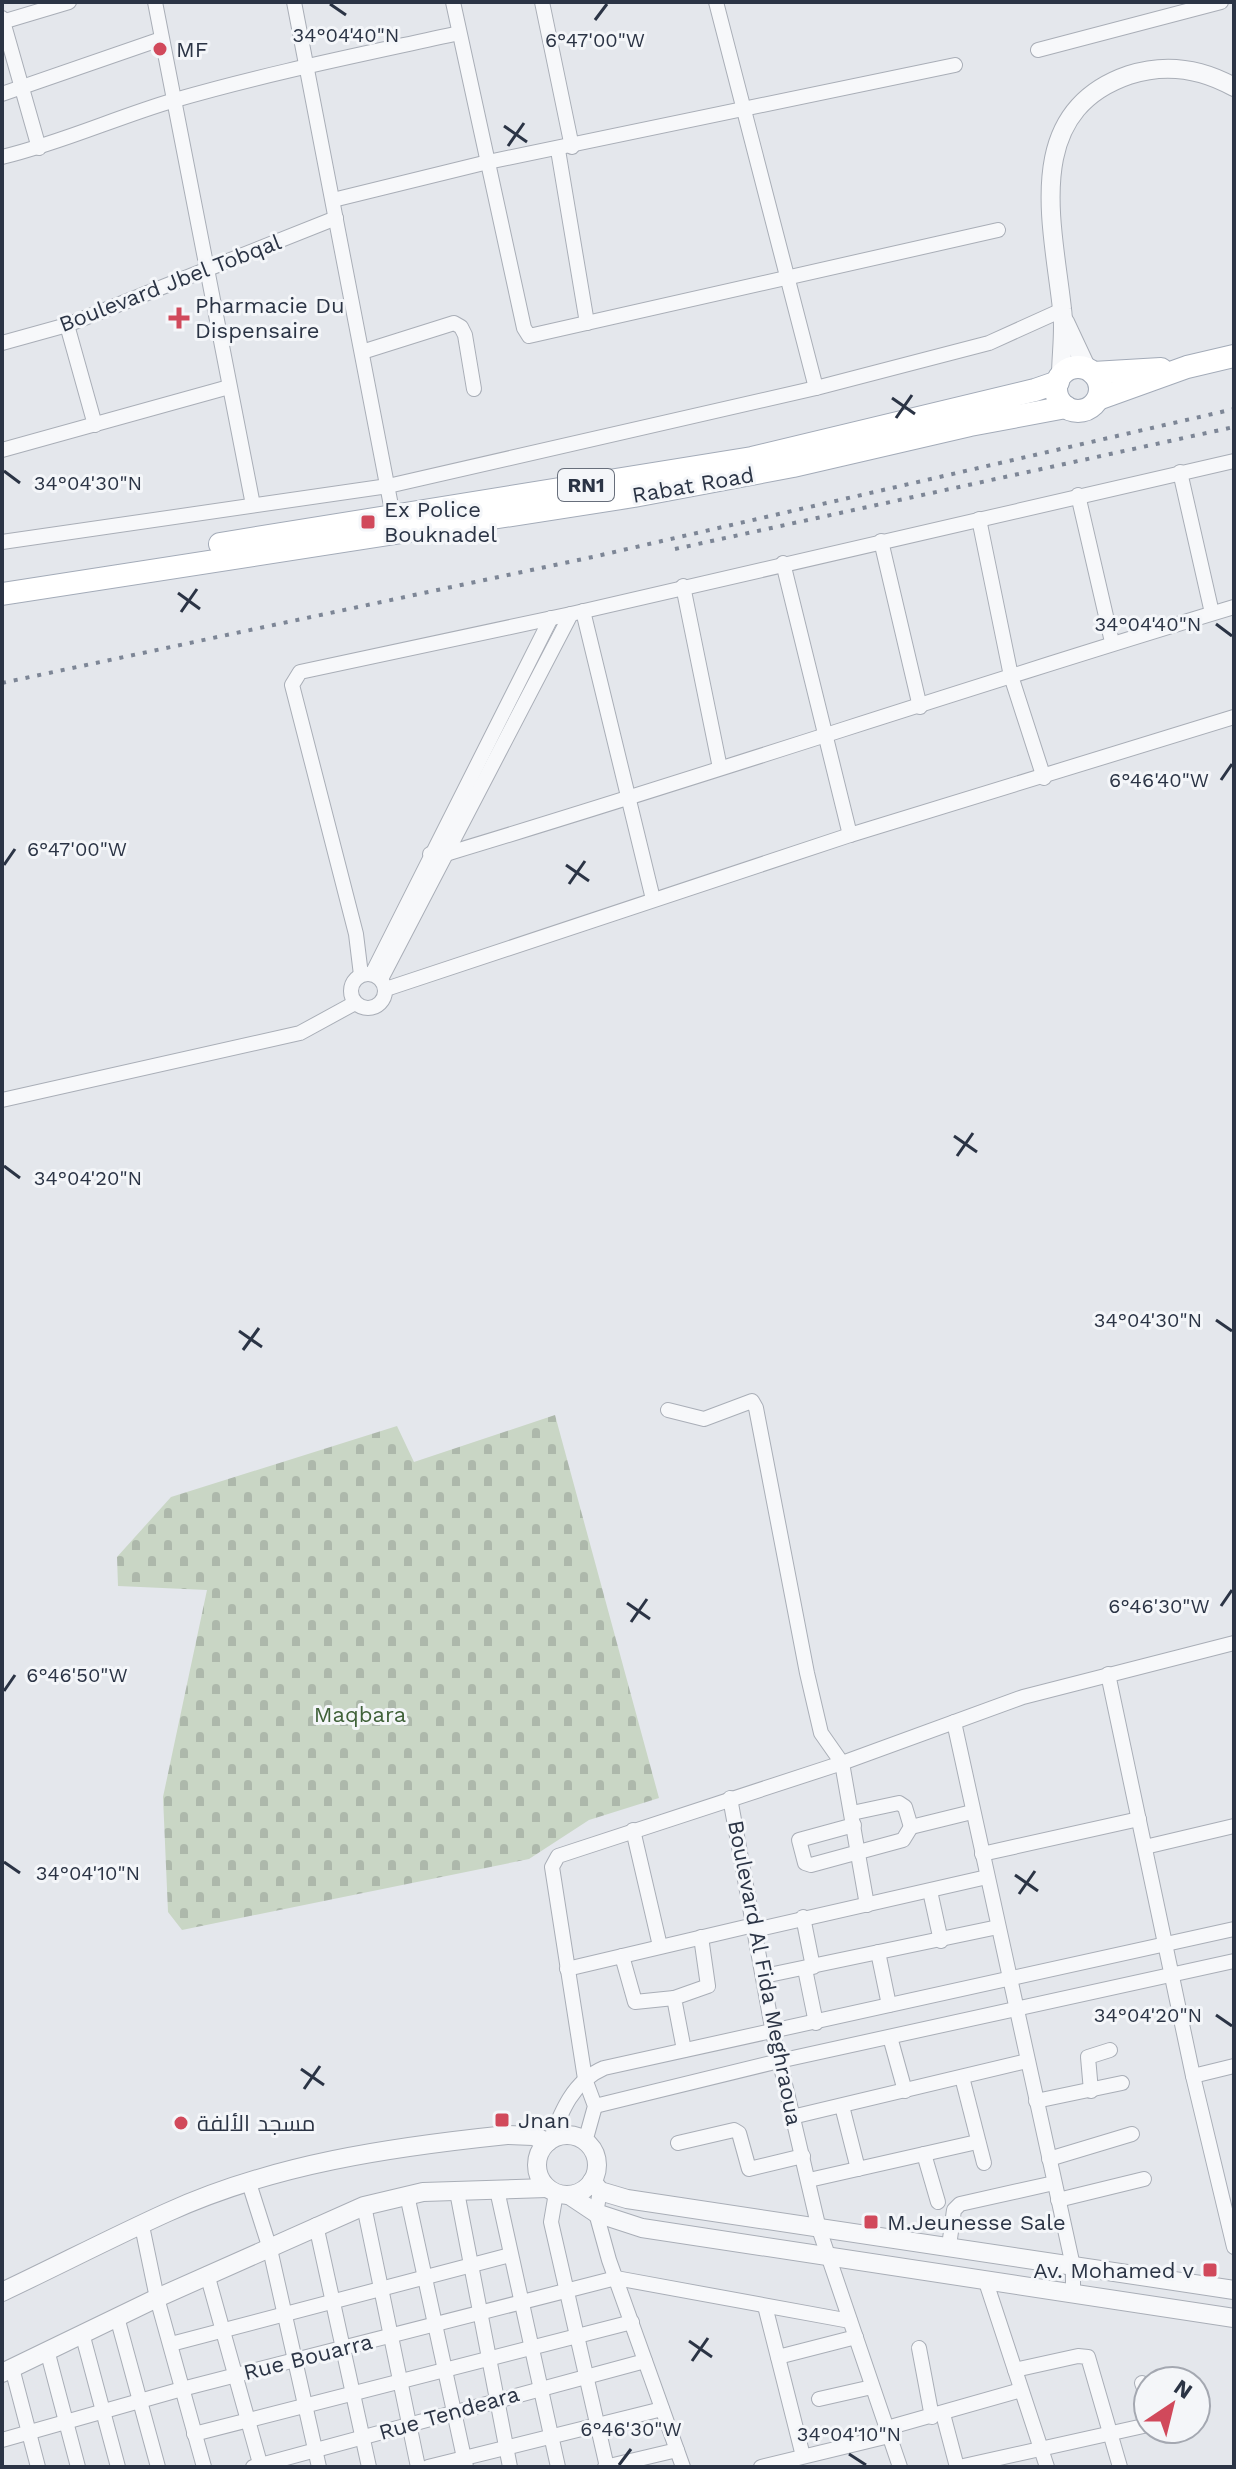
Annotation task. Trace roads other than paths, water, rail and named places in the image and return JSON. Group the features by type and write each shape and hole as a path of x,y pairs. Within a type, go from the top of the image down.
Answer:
{"main road":[{"name":"RN1","path":"2,594 634,496 793,466 1040,410 1066,407 1082,411 1098,399 1187,367 1234,356"},
{"name":"RN1","path":"2,579 752,458 1035,390 1060,379 1073,368 1090,371 1187,367"},
{"path":"1090,371 1100,385 1098,399"},
{"path":"1060,379 1059,398 1066,407"}],"street":[{"path":"39,148 2,20 69,2"},
{"path":"155,2 253,505"},
{"path":"294,2 393,516"},
{"path":"453,2 526,333 533,338 998,230"},
{"path":"542,2 565,148 587,323"},
{"path":"716,2 742,112 816,388"},
{"path":"1038,50 1217,2"},
{"path":"2,157 39,148 174,101 306,66 459,33"},
{"path":"2,94 161,39"},
{"path":"333,200 488,162 742,112 955,65"},
{"path":"1060,379 1063,313 1049,210 1049,176 1058,144 1074,116 1109,84 1158,68 1199,72 1234,87"},
{"name":"Boulevard Jbel Tobqal","path":"2,343 67,325 336,218"},
{"path":"1063,313 1090,371"},
{"path":"2,542 388,486 816,388 989,343 1063,313"},
{"path":"362,352 454,323 461,327 465,335 474,389"},
{"path":"67,325 95,425"},
{"path":"2,450 229,387"},
{"path":"1234,461 551,618 300,672 294,677 292,685 356,934 375,979 383,1000 375,1007 365,1008 355,1003 351,987 375,979 653,899 1234,717"},
{"path":"1180,472 1212,613"},
{"path":"1078,495 1112,642"},
{"path":"979,519 1011,676 1044,778"},
{"path":"881,541 920,707"},
{"path":"783,563 850,835"},
{"path":"683,586 720,768"},
{"path":"430,854 449,853 627,799 920,707 1112,642 1234,607"},
{"path":"577,612 653,899"},
{"path":"375,979 449,853 577,612"},
{"path":"375,979 430,854 551,618"},
{"path":"2,1100 300,1033 328,1021 355,1003"},
{"path":"668,1410 704,1419 752,1401 756,1408 821,1733 842,1763 867,1905"},
{"path":"683,2467 596,2213 596,2164 585,2142 595,2106 585,2079 553,1862 563,1853 842,1763 1023,1697 1234,1643"},
{"path":"1108,1674 1193,2076 1234,2247"},
{"path":"954,1722 1073,2266 1073,2292"},
{"name":"Boulevard Al Fida Meghraoua","path":"730,1798 773,2033 819,2229 900,2467"},
{"path":"911,1827 905,1807 899,1803 799,1840 799,1849 805,1863 811,1865 903,1840 911,1827 972,1812"},
{"path":"982,1854 1139,1819"},
{"path":"1145,1847 1234,1826"},
{"path":"633,1830 660,1946"},
{"path":"567,1969 701,1937 867,1905 987,1877"},
{"path":"930,1891 941,1941"},
{"path":"803,1917 816,2023"},
{"path":"764,1976 998,1927"},
{"path":"1234,1929 1010,1981 604,2068 585,2079 565,2105 537,2165 557,2192 596,2213 642,2228 1234,2318"},
{"path":"622,1956 635,2002 674,1998 708,1986 701,1937"},
{"path":"878,1952 889,2005"},
{"path":"595,2106 779,2061 1234,1961"},
{"path":"674,1998 684,2050"},
{"path":"890,2037 905,2091"},
{"path":"1091,2091 1088,2057 1110,2050"},
{"path":"792,2117 1027,2061"},
{"path":"1193,2076 1234,2066"},
{"path":"962,2077 984,2163"},
{"path":"1036,2101 1122,2083"},
{"path":"842,2106 858,2169"},
{"path":"678,2143 734,2130 739,2133 749,2169 803,2156"},
{"path":"1049,2159 1132,2134"},
{"path":"2,2292 166,2213 249,2183 329,2160 418,2145 507,2135 533,2136 549,2141 563,2136 585,2142"},
{"path":"809,2180 977,2142"},
{"path":"924,2154 938,2202"},
{"path":"1217,2176 1234,2178"},
{"path":"1058,2200 1144,2179"},
{"path":"249,2183 270,2249 319,2467"},
{"path":"949,2246 954,2210 960,2204 1054,2183"},
{"path":"38,2467 7,2371 316,2225 364,2206 407,2195 497,2190 557,2192 596,2186 627,2199 1234,2290"},
{"path":"497,2190 558,2467"},
{"path":"457,2192 510,2467"},
{"path":"557,2192 551,2222 606,2467 677,2450"},
{"path":"407,2195 465,2462"},
{"path":"364,2206 418,2467"},
{"path":"316,2225 369,2467"},
{"path":"142,2226 157,2298 204,2467"},
{"path":"171,2344 510,2255"},
{"path":"207,2274 237,2375 258,2466"},
{"path":"616,2278 850,2321"},
{"name":"Rue Bouarra","path":"2,2440 182,2389 616,2278"},
{"path":"985,2279 1047,2467"},
{"path":"765,2306 778,2357 795,2461"},
{"path":"117,2317 158,2467"},
{"path":"194,2434 632,2322"},
{"path":"82,2333 118,2467"},
{"path":"778,2357 856,2337"},
{"path":"919,2348 937,2415 958,2467 1132,2429"},
{"path":"47,2350 78,2467"},
{"path":"1015,2370 1078,2356 1088,2357 1120,2467"},
{"name":"Rue Tendeara","path":"258,2466 645,2361"},
{"path":"819,2399 872,2387"},
{"path":"761,2467 795,2461 1021,2390"},
{"path":"428,2467 465,2462 550,2434 662,2409"}],"railway":[{"path":"2,683 597,556 1234,409"},
{"path":"675,549 1234,427"}],"place":[{"name":"MF","path":"160,49"},
{"name":"Pharmacie Du Dispensaire","path":"179,318"},
{"name":"Ex Police Bouknadel","path":"368,522"},
{"name":"Jnan","path":"502,2120"},
{"name":"مسجد الألفة","path":"181,2123"},
{"name":"M.Jeunesse Sale","path":"871,2222"},
{"name":"Av. Mohamed v","path":"1210,2270"}],"park label":[{"name":"Maqbara","path":"360,1714"}]}
